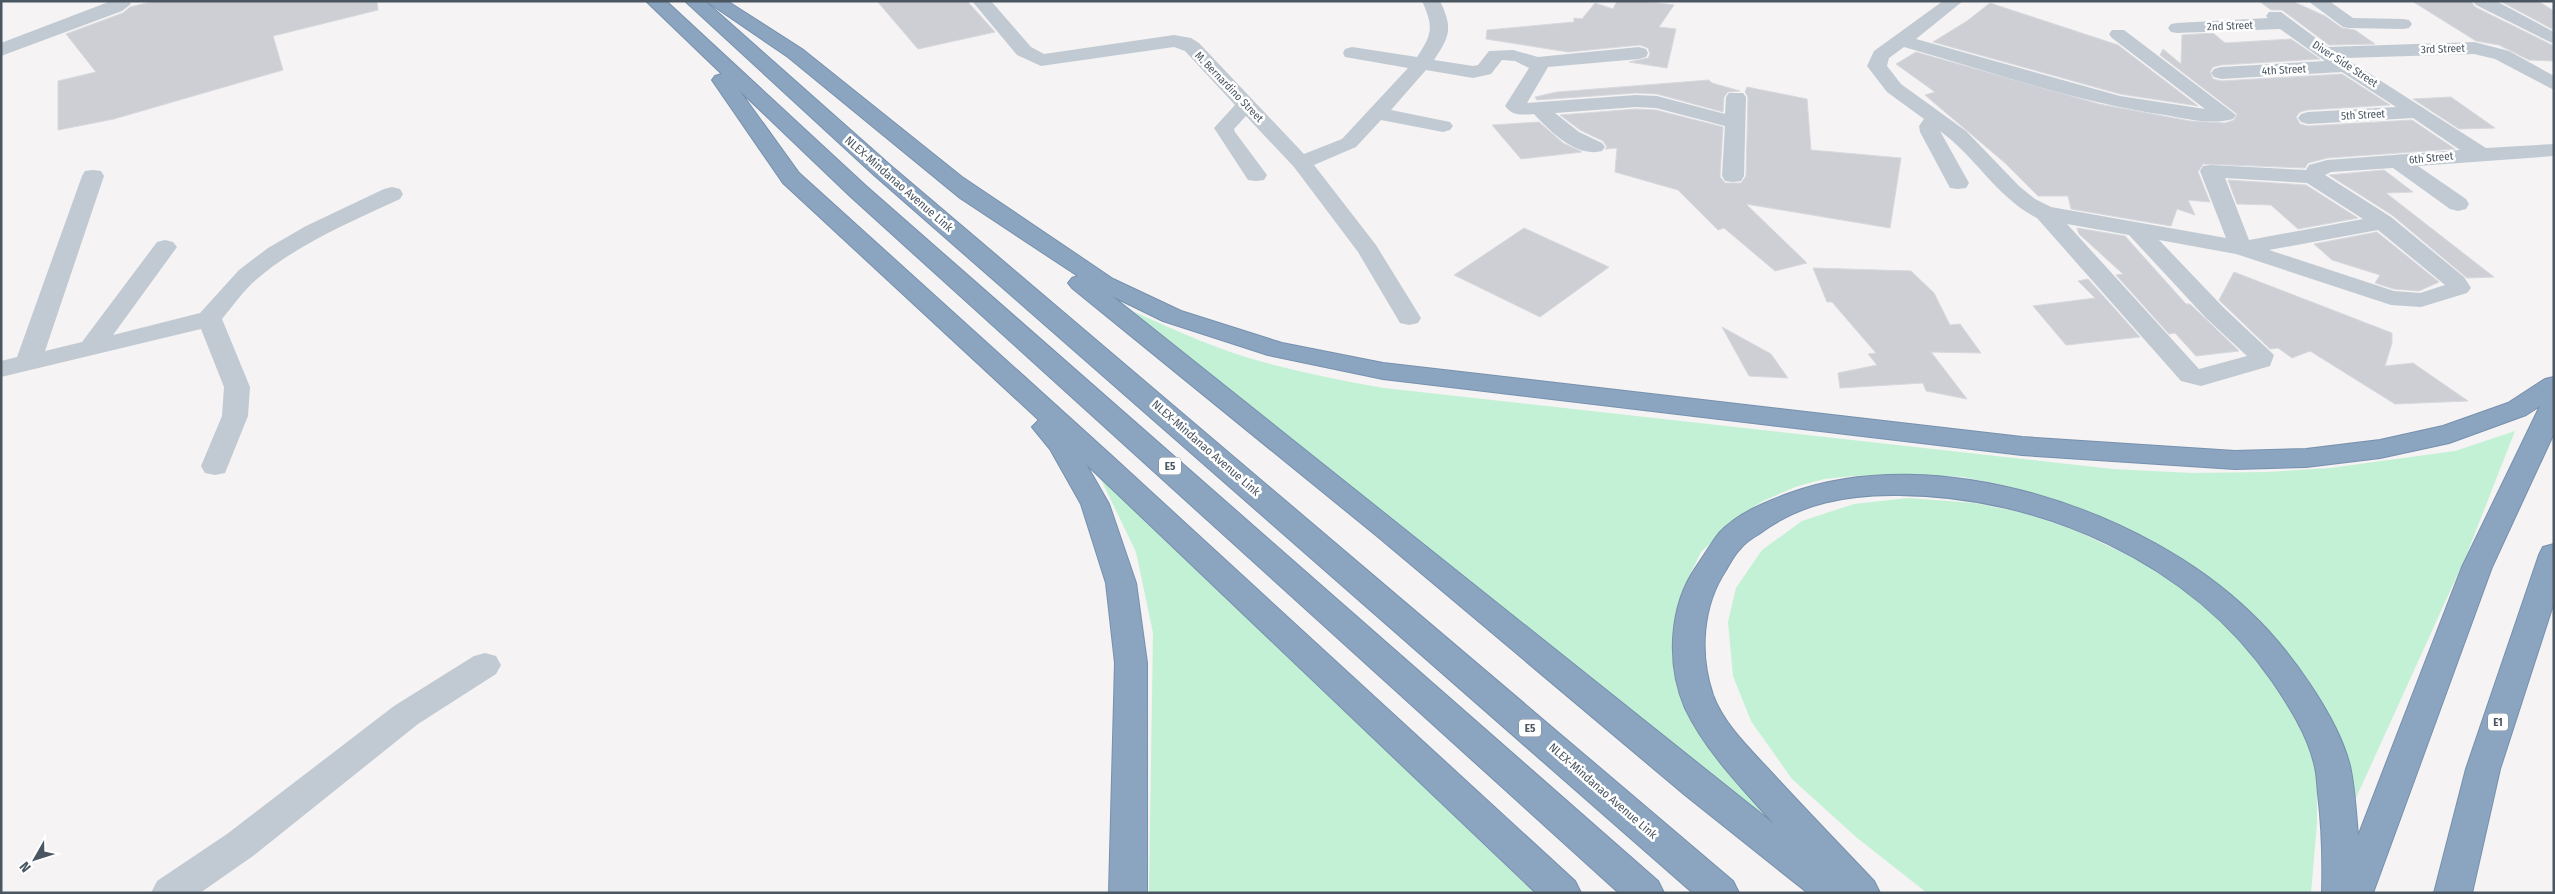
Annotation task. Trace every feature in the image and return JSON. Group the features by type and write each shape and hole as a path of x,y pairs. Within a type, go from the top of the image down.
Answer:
{"highway":[{"name":"E5","path":"655,1 858,191 1646,893"},
{"name":"NLEX-Mindanao Avenue Link","path":"694,1 882,170 1720,893"},
{"path":"715,1 795,52 1387,529 1698,786 1836,893"},
{"path":"694,39 791,178 983,354 1562,893"},
{"path":"955,182 1105,284 1172,316 1277,350 1384,371 2022,446 2142,456 2235,460 2306,458 2380,449 2449,434 2517,409 2554,385"},
{"path":"983,354 1061,444 1094,504 1121,583 1131,663 1128,893"},
{"path":"2354,893 2477,567 2554,404"},
{"path":"1861,893 1721,740 1697,696 1688,649 1695,598 1712,559 1750,523 1804,497 1860,485 1904,483 2003,496 2082,520 2128,542 2199,586 2254,633 2296,688 2332,761 2340,830 2341,893"},
{"name":"E1","path":"2453,893 2483,769 2554,555"}],"street":[{"path":"1,36 89,1"},
{"path":"1,50 116,7 122,4 120,1"},
{"name":"M. Bernardino Street","path":"981,1 1024,51 1041,60 1166,42 1184,42 1301,163 1368,250 1409,318"},
{"path":"1301,163 1349,143 1422,65 1439,38 1439,18 1431,1"},
{"path":"1954,1 1903,41 1880,55 1878,66 1894,88 1935,120 1959,135 2011,192 2027,204 2044,213 2241,248 2391,298 2421,300 2458,288 2456,282 2383,222 2312,177 2211,171 2241,248"},
{"path":"2317,1 2332,14 2349,23 2358,25 2403,24"},
{"path":"2482,1 2554,39"},
{"path":"2284,23 2275,16 2332,14"},
{"name":"2nd Street","path":"2177,28 2284,23"},
{"name":"Diver Side Street","path":"2284,23 2324,53 2480,154"},
{"path":"1903,41 2118,102 2202,115 2226,115 2118,34"},
{"name":"3rd Street","path":"2324,53 2474,48 2502,55 2532,70 2554,84"},
{"path":"1352,53 1422,65 1480,72 1489,67 1496,55 1502,54 1535,63 1639,53"},
{"path":"1535,63 1539,67 1515,106 1527,110 1615,102 1656,102 1735,124"},
{"name":"4th Street","path":"2222,73 2346,66"},
{"path":"1733,176 1736,97"},
{"path":"1246,105 1224,128 1256,175"},
{"path":"1540,109 1568,135 1595,147"},
{"name":"5th Street","path":"2308,118 2417,112"},
{"path":"1376,113 1443,126"},
{"path":"1935,120 1929,126 1930,132 1958,183"},
{"name":"6th Street","path":"2312,177 2317,170 2328,166 2554,150"},
{"path":"2396,161 2458,204"},
{"path":"28,363 93,176"},
{"path":"1,369 180,327 209,318 247,276 276,253 314,230 392,194"},
{"path":"2044,213 2190,375 2201,378 2262,360 2261,356 2215,313 2137,230"},
{"path":"2241,248 2383,222"},
{"path":"91,348 165,247"},
{"path":"209,318 237,387 235,416 214,466"},
{"path":"170,893 240,845 406,715 485,665"}],"green space":[{"path":"1115,303 1198,340 1249,358 1316,375 1384,388 2113,469 2192,473 2267,472 2330,468 2455,451 2515,431 2466,556 2351,809 2313,692 2134,534 2087,511 2043,496 2004,485 1963,477 1898,474 1824,479 1795,487 1763,501 1739,516 1701,552 1682,591 1675,645 1792,838"},
{"path":"1095,467 1534,893 1149,893 1153,633 1136,552"},
{"path":"1908,498 1974,503 2024,513 2074,530 2136,559 2190,593 2247,643 2293,704 2317,764 2317,823 2311,893 1927,893 1856,837 1792,779 1751,721 1733,676 1728,622 1736,588 1762,550 1802,521 1854,504"}],"building":[{"path":"154,1 377,1 378,10 273,36 283,70 114,119 58,130 58,81 96,72 66,34 123,13 130,7"},
{"path":"877,1 967,1 995,32 918,49"},
{"path":"1617,1 1644,1 1674,5 1659,27 1676,29 1667,68 1629,62 1648,58 1650,54 1648,48 1640,45 1568,52 1486,39 1487,30 1574,22 1574,18 1582,19 1595,3 1613,9"},
{"path":"2259,1 2292,1 2325,16 2342,28 2355,30 2375,44 2329,45 2282,10 2271,10"},
{"path":"2412,1 2471,1 2475,7 2554,46 2554,61 2529,60 2499,45 2476,41"},
{"path":"2500,1 2538,1 2554,11 2554,30"},
{"path":"1990,3 2118,45 2198,106 2120,94 1933,42 1967,21"},
{"path":"2213,33 2225,43 2291,39 2320,59 2221,65 2213,67 2210,72 2213,79 2221,81 2342,74 2390,105 2307,110 2300,112 2296,117 2300,124 2308,126 2412,120 2455,149 2327,158 2308,163 2305,168 2203,164 2198,172 2210,202 2188,200 2195,215 2177,209 2171,226 2071,209 2068,196 2038,196 2005,163 1925,95 1935,92 1896,64 1916,52 2099,104 2190,121 2225,123 2234,120 2237,114 2160,55 2163,49 2181,64 2182,35"},
{"path":"1709,80 1712,83 1740,91 1728,92 1724,97 1723,112 1657,94 1636,93 1537,100 1535,97 1557,92"},
{"path":"1747,87 1807,99 1811,150 1901,158 1890,228 1746,204 1807,263 1775,271 1724,228 1718,230 1678,190 1615,172 1617,148 1605,149 1607,147 1603,141 1580,130 1560,115 1636,109 1656,110 1723,127 1720,177 1725,183 1741,183 1746,176 1748,97 1745,92"},
{"path":"2451,97 2495,128 2459,129 2413,99"},
{"path":"1539,122 1563,143 1582,152 1521,159 1492,125"},
{"path":"2384,170 2413,192 2386,193 2494,277 2467,278 2392,215 2329,175"},
{"path":"2228,180 2306,185 2358,218 2298,229 2271,205 2237,204"},
{"path":"1524,228 1609,267 1540,317 1454,275"},
{"path":"2077,228 2125,236 2186,304 2190,304 2239,351 2196,356 2175,333 2169,334 2116,275 2123,274 2079,234"},
{"path":"2377,232 2439,282 2419,291 2394,289 2375,283 2380,275 2332,260 2314,244"},
{"path":"1813,268 1911,271 1934,293 1950,325 1960,324 1981,353 1931,352 1967,399 1926,391 1923,383 1840,388 1838,373 1877,365 1868,354 1876,353 1832,302 1827,302"},
{"path":"2234,272 2392,333 2392,343 2385,366 2413,363 2468,401 2395,404 2310,351 2292,358 2278,348 2270,349 2219,300"},
{"path":"2088,279 2140,337 2066,345 2033,306 2095,298 2078,281"},
{"path":"1722,327 1771,354 1788,378 1749,376"}]}
